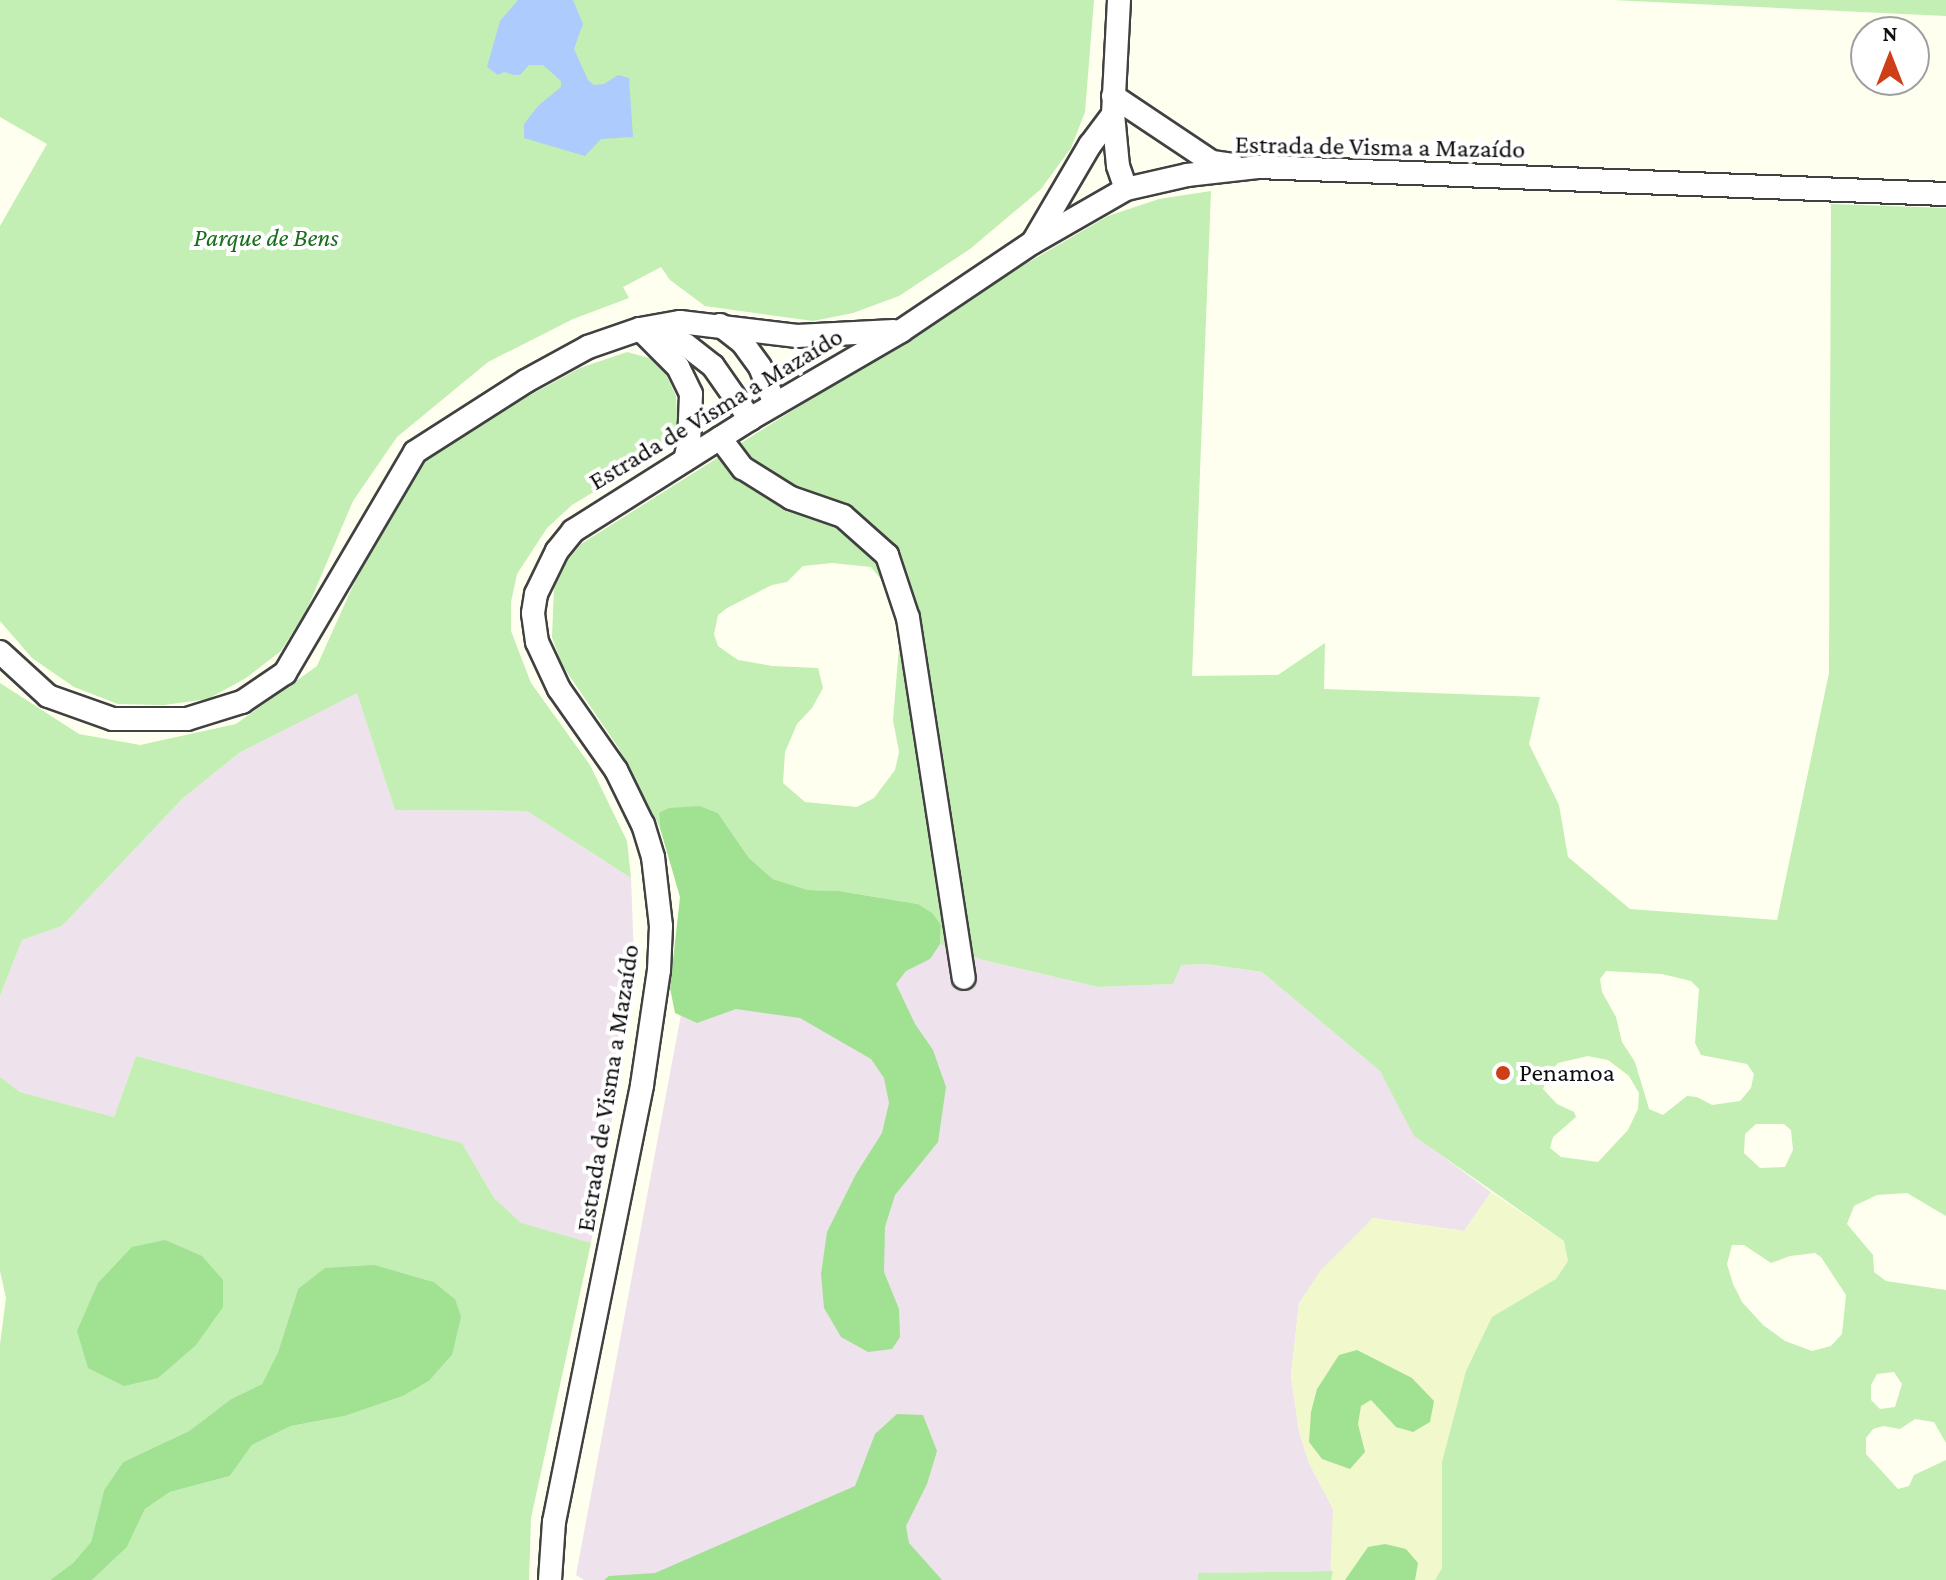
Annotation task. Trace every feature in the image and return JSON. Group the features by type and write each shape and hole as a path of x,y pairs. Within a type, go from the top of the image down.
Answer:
{"street":[{"path":"1119,0 1113,105 1118,166 1126,189"},
{"path":"1113,105 1212,162 1258,167"},
{"path":"1032,243 1113,105"},
{"name":"Estrada de Visma a Mazaído","path":"550,1580 558,1500 642,1085 659,970 661,926 653,857 643,825 616,770 542,660 533,613 544,574 573,531 750,419 901,331 1032,243 1126,189 1187,175 1258,167 1946,194"},
{"path":"0,652 48,696 113,719 187,719 242,702 285,673 415,452 551,367 588,347 640,329 680,322 797,336 901,331"},
{"path":"719,325 742,342 760,367 775,404"},
{"path":"640,329 686,345 713,366 750,419"},
{"path":"640,329 678,367 691,394 689,443 685,460"},
{"path":"720,438 743,468 791,498 843,516 887,555 908,618 964,978"}],"shaded area":[{"path":"357,692 395,810 527,811 631,878 635,983 591,1243 521,1224 494,1198 462,1143 136,1056 114,1117 20,1092 0,1077 0,996 22,940 62,926 182,799 239,753"},
{"path":"940,944 983,960 1098,987 1173,984 1180,965 1207,964 1262,972 1380,1071 1415,1136 1491,1192 1464,1231 1373,1218 1299,1303 1291,1376 1299,1431 1309,1463 1333,1509 1333,1571 1198,1573 1198,1580 584,1580 576,1575 686,988"}],"green space":[{"name":"Parque de Bens","path":"0,0 1094,0 1085,112 1071,148 1041,189 970,249 899,296 853,313 813,321 705,306 670,280 661,267 623,287 629,298 573,319 488,362 397,437 353,501 307,609 281,651 246,678 208,699 164,705 118,704 74,687 32,658 0,621 0,226 47,144 0,117"},
{"path":"1612,0 1946,0 1946,16"},
{"path":"1211,191 1192,676 1278,675 1325,643 1324,689 1540,697 1529,744 1559,805 1568,857 1630,909 1777,920 1829,673 1831,204 1946,208 1946,1216 1907,1193 1877,1195 1854,1206 1847,1224 1873,1255 1874,1272 1886,1281 1946,1290 1946,1443 1934,1422 1915,1419 1900,1429 1883,1426 1873,1429 1866,1438 1866,1454 1898,1489 1909,1486 1914,1475 1946,1460 1946,1580 1435,1580 1442,1568 1442,1462 1466,1371 1492,1317 1556,1279 1568,1261 1564,1241 1414,1136 1380,1071 1262,972 1207,964 1181,965 1173,984 1098,987 983,960 940,944 941,925 918,904 839,891 808,890 773,879 749,858 718,813 700,806 659,813 660,828 618,747 562,665 552,637 554,589 562,567 581,544 1017,269 1108,216 1159,199","holes":["832,563 871,567 891,592 899,612 893,720 899,752 895,770 874,798 857,807 805,802 783,783 785,752 797,724 812,708 823,688 818,668 772,666 738,660 718,646 714,634 718,615 727,608 772,585 787,582 803,566","1606,971 1662,974 1691,981 1699,989 1695,1043 1701,1055 1747,1064 1754,1074 1751,1088 1740,1101 1712,1105 1697,1097 1687,1096 1663,1115 1649,1109 1635,1062 1622,1042 1616,1017 1602,992 1600,979","1588,1056 1608,1060 1629,1076 1639,1093 1638,1109 1628,1130 1598,1162 1561,1157 1550,1148 1553,1137 1576,1117 1574,1112 1557,1104 1543,1089 1548,1074 1558,1063","1756,1124 1784,1124 1791,1130 1793,1150 1785,1167 1760,1168 1744,1153 1745,1134","1732,1245 1744,1245 1771,1263 1790,1256 1815,1253 1821,1257 1846,1295 1842,1334 1831,1346 1812,1351 1785,1341 1763,1325 1742,1302 1727,1264","1894,1372 1902,1384 1895,1407 1880,1409 1871,1400 1871,1385 1877,1374"]},
{"path":"627,352 660,361 676,396 678,434 638,465 572,505 547,528 517,574 511,602 511,631 531,683 590,765 627,841 631,878 527,811 395,810 357,693 239,753 182,799 62,926 22,940 0,996 0,683 79,734 140,745 236,724 317,666 381,523 427,460 473,426 580,368"},
{"path":"700,806 718,813 749,858 773,879 808,890 839,891 918,904 932,913 941,925 940,944 930,959 906,971 896,984 915,1024 933,1050 946,1087 938,1142 895,1195 885,1227 884,1272 899,1309 900,1337 892,1349 868,1352 841,1337 824,1308 821,1274 827,1232 856,1174 882,1133 889,1103 884,1078 871,1059 800,1018 736,1009 697,1023 675,1013 670,988 680,897 660,828 659,813 669,808"},
{"path":"136,1056 462,1143 494,1198 521,1223 591,1243 531,1518 529,1580 92,1580 127,1547 145,1509 170,1492 230,1476 252,1445 291,1426 345,1416 403,1396 429,1381 452,1355 455,1299 434,1282 375,1265 298,1289 278,1352 262,1384 231,1399 189,1431 123,1462 104,1490 91,1542 73,1563 50,1580 0,1580 0,1344 6,1298 0,1271 0,1077 20,1092 114,1117"},
{"path":"1491,1192 1564,1241 1568,1261 1556,1279 1526,1298 1442,1462 1442,1568 1435,1580 1330,1580 1333,1509 1309,1463 1299,1431 1291,1376 1299,1303 1321,1270 1373,1218 1464,1231"},
{"path":"165,1240 202,1256 223,1280 223,1307 196,1345 158,1378 124,1386 88,1368 77,1331 98,1283 132,1247"},
{"path":"375,1265 434,1282 455,1299 461,1317 452,1355 429,1381 403,1396 345,1416 291,1426 252,1445 230,1476 170,1492 145,1509 127,1547 92,1580 50,1580 73,1563 91,1542 104,1490 123,1462 189,1431 231,1399 262,1384 278,1352 298,1289 325,1268"},
{"path":"1357,1350 1412,1378 1434,1401 1430,1422 1413,1432 1396,1427 1371,1400 1361,1406 1358,1424 1365,1452 1350,1469 1322,1459 1309,1442 1311,1412 1317,1389 1339,1355"},
{"path":"897,1414 923,1415 937,1451 927,1484 906,1526 909,1543 942,1580 604,1580 609,1576 655,1573 855,1486 875,1434"},
{"path":"1385,1544 1406,1549 1418,1563 1415,1580 1345,1580 1368,1547"},
{"path":"1333,1571 1331,1580 1198,1580 1198,1573"}],"water":[{"path":"518,0 573,0 583,24 574,49 588,80 594,85 604,84 618,75 629,78 633,137 601,139 585,156 524,138 524,124 538,106 561,87 561,81 543,65 529,65 520,75 504,72 498,75 487,67 500,21"}],"place":[{"name":"Penamoa","path":"1503,1073"}]}
